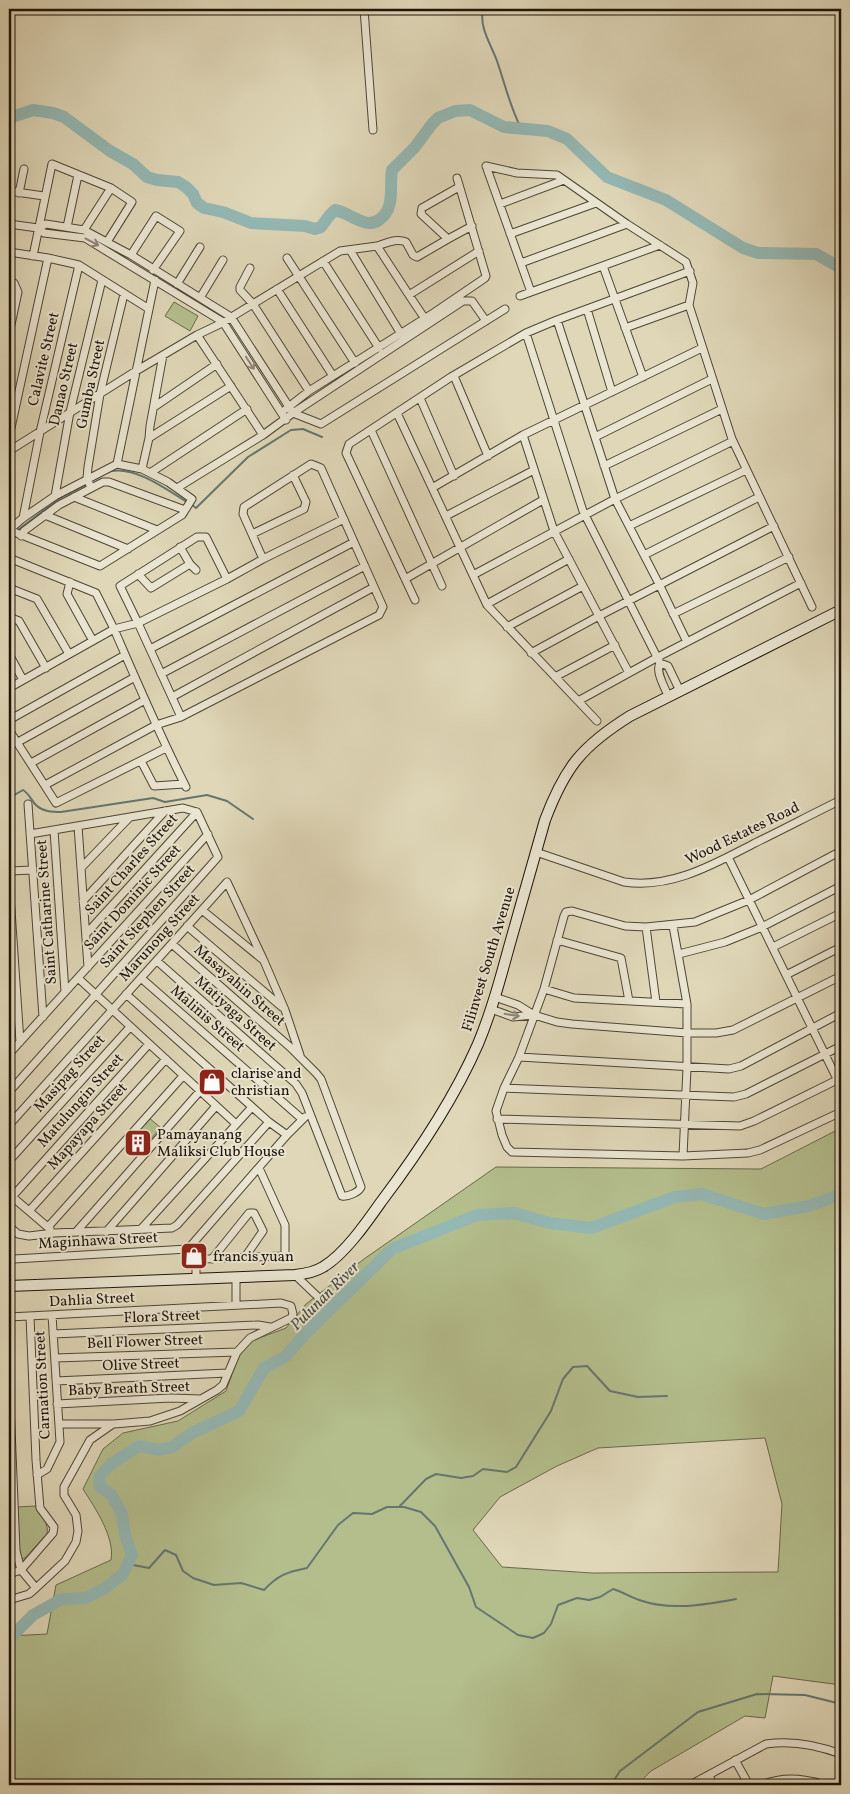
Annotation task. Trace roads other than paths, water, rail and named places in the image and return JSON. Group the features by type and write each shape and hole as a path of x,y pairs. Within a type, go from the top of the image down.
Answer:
{"street":[{"path":"364,9 373,130"},
{"path":"33,256 52,164 111,188 132,202 107,242"},
{"path":"531,292 486,166 517,173 557,175 686,262 693,283 688,305 733,441 812,607"},
{"path":"19,193 24,169"},
{"path":"67,227 78,175"},
{"path":"282,412 301,406 438,314 485,278 480,251 457,178"},
{"path":"500,204 564,180"},
{"path":"448,239 420,211 422,208 459,187"},
{"path":"84,230 111,188"},
{"path":"9,191 44,196"},
{"path":"510,234 596,202"},
{"path":"131,255 156,216 180,231 153,270"},
{"path":"9,224 38,228 44,233 85,238 224,322 286,420"},
{"path":"38,228 46,224 84,230 131,255 231,317 291,410 321,424 506,309"},
{"path":"521,263 627,224"},
{"path":"9,451 136,371 196,335 224,322 340,251 377,246 401,240 406,242 413,255 417,257 472,226"},
{"path":"520,296 660,245"},
{"path":"377,246 424,319"},
{"path":"177,284 200,247"},
{"path":"350,250 401,334"},
{"path":"409,295 480,251"},
{"path":"9,252 79,265 149,309"},
{"path":"9,437 48,258"},
{"path":"287,258 355,362"},
{"path":"200,298 222,260"},
{"path":"323,262 378,348"},
{"name":"Calavite Street","path":"23,518 40,432 79,265"},
{"path":"603,266 643,377"},
{"path":"250,268 240,288 253,304 310,392"},
{"path":"415,600 346,453 349,444 454,376 526,333 690,271"},
{"name":"Danao Street","path":"55,496 70,412 102,280"},
{"path":"21,536 24,531 45,515 74,497 89,483 117,464 155,280"},
{"path":"9,282 14,283 18,292 9,334"},
{"path":"277,289 333,376"},
{"name":"Gumba Street","path":"89,483 100,394 124,294"},
{"path":"177,488 286,420 291,410 310,392 424,319 467,300 472,301 486,321"},
{"path":"625,328 688,305"},
{"path":"586,309 612,392"},
{"path":"557,320 614,499 687,642"},
{"path":"526,333 584,514 659,660 668,666 680,690"},
{"path":"196,335 263,435"},
{"path":"432,488 523,435 702,348"},
{"path":"142,469 163,355"},
{"path":"154,407 216,364"},
{"path":"454,376 488,456"},
{"path":"595,438 712,379"},
{"path":"149,438 231,386"},
{"path":"420,398 454,476"},
{"path":"150,473 247,409"},
{"path":"604,466 722,409"},
{"path":"397,413 487,604 596,721"},
{"path":"371,430 442,586"},
{"path":"523,435 554,531 629,673"},
{"path":"473,574 584,514 733,441"},
{"path":"117,464 142,469 177,488 192,499 188,506 182,515 100,566 9,530 55,496 89,483 109,482 188,506"},
{"path":"45,785 156,724 180,717 379,615 383,607 321,468 311,464 244,507 243,514 263,559"},
{"path":"446,516 534,470"},
{"path":"629,526 746,470"},
{"path":"252,534 304,509 306,502 293,475"},
{"path":"74,497 157,530"},
{"path":"644,556 759,497"},
{"path":"405,579 544,500"},
{"path":"45,515 128,549"},
{"path":"9,688 114,630 138,623 344,519"},
{"path":"531,653 629,600 774,526"},
{"path":"180,717 120,586 197,537 206,537 227,579"},
{"path":"150,649 354,542"},
{"path":"138,574 151,588 193,567 180,547"},
{"path":"673,614 789,557"},
{"path":"9,558 96,592 166,748 185,785 154,786 141,761"},
{"path":"487,604 569,559"},
{"path":"161,674 365,566"},
{"path":"70,582 67,594 93,641"},
{"path":"578,701 629,673 659,660 687,642 801,584"},
{"path":"507,627 583,586"},
{"path":"172,697 374,587"},
{"path":"9,588 37,599 70,654"},
{"name":"Filinvest South Avenue","path":"9,1286 295,1275 309,1273 324,1267 365,1224 388,1194 434,1125 458,1085 478,1045 495,997 545,820 555,792 567,771 583,751 614,725 841,610"},
{"path":"9,618 19,621 46,668"},
{"path":"555,677 615,645"},
{"path":"9,654 23,680"},
{"path":"9,720 125,655"},
{"path":"659,660 659,672 668,696"},
{"path":"18,742 135,677"},
{"path":"31,763 145,700"},
{"path":"9,730 56,803 166,748"},
{"name":"Wood Estates Road","path":"536,852 610,878 637,884 658,882 680,878 697,872 841,800"},
{"path":"28,804 43,1017"},
{"path":"30,834 183,808 197,812 208,834"},
{"path":"83,900 165,811"},
{"name":"Saint Charles Street","path":"86,934 197,812"},
{"path":"81,868 129,817"},
{"path":"78,826 88,967"},
{"name":"Saint Catharine Street","path":"54,830 65,992"},
{"name":"Saint Stephen Street","path":"9,1092 218,857 208,834"},
{"name":"Saint Dominic Street","path":"9,1054 208,834"},
{"path":"841,851 749,900 694,922 646,928 624,926 572,911 566,912 544,989 519,1057 504,1088 496,1111 507,1148 512,1152 683,1156 748,1153 760,1150 841,1112"},
{"path":"728,857 825,1054 839,1078 841,1087"},
{"path":"9,871 33,870"},
{"path":"9,881 20,1042"},
{"name":"Marunong Street","path":"9,1125 227,882 264,961"},
{"path":"679,954 725,942 762,927 841,886"},
{"path":"202,910 264,961 285,1010 301,1057"},
{"path":"773,947 841,913"},
{"path":"187,926 285,1010"},
{"path":"672,926 679,954 687,1004 687,1068 683,1156"},
{"path":"646,928 656,1002"},
{"path":"558,940 620,958 628,1001"},
{"name":"Masayahin Street","path":"172,944 290,1047 316,1073 362,1187 346,1197 342,1196"},
{"path":"786,975 841,947"},
{"name":"Matiyaga Street","path":"157,960 296,1084 302,1092 342,1196"},
{"path":"495,997 518,1005 534,1015 557,1022 687,1033 716,1033 732,1030 841,976"},
{"path":"78,978 236,1124"},
{"name":"Malinis Street","path":"141,978 302,1119"},
{"path":"544,989 574,998 687,1004"},
{"path":"126,994 269,1122 287,1135"},
{"path":"491,1009 513,1017 534,1015"},
{"path":"519,1057 729,1069 741,1066 841,1012"},
{"name":"Masipag Street","path":"9,1161 130,1027"},
{"name":"Matulungin Street","path":"10,1195 149,1044"},
{"path":"504,1088 734,1097 746,1094 841,1046"},
{"name":"Mapayapa Street","path":"29,1211 166,1059"},
{"path":"48,1228 183,1076"},
{"path":"497,1119 740,1126 839,1078"},
{"path":"76,1232 200,1091"},
{"path":"106,1232 216,1106"},
{"path":"141,1229 252,1107"},
{"path":"196,1279 196,1259 188,1250 287,1135 309,1114"},
{"path":"9,1226 22,1236 167,1228 176,1225 269,1122"},
{"path":"196,1259 282,1256 285,1254 285,1226 259,1168"},
{"path":"10,1195 54,1233"},
{"path":"212,1259 249,1213 252,1212 263,1231 245,1257"},
{"name":"Maginhawa Street","path":"9,1257 188,1250"},
{"path":"295,1275 318,1296"},
{"path":"236,1277 236,1304"},
{"name":"Dahlia Street","path":"9,1317 281,1302 291,1306 293,1314 285,1322 272,1327"},
{"name":"Carnation Street","path":"37,1474 47,1469 60,1442 52,1315"},
{"path":"9,1574 21,1570 53,1533 54,1527 40,1508 30,1316"},
{"name":"Flora Street","path":"53,1334 258,1325 272,1327"},
{"path":"59,1424 114,1424 150,1421 180,1411 223,1385 237,1352 250,1338 272,1327"},
{"name":"Bell Flower Street","path":"55,1358 237,1352"},
{"name":"Olive Street","path":"56,1381 227,1374"},
{"path":"9,1379 16,1551 21,1570 36,1588"},
{"name":"Baby Breath Street","path":"57,1404 170,1398 201,1399"},
{"path":"9,1600 28,1594 65,1561 76,1542 78,1530 76,1515 64,1495 64,1487 90,1440 114,1424"},
{"path":"690,1785 766,1744 779,1742 822,1747 841,1754"},
{"path":"736,1760 749,1785"},
{"path":"708,1776 713,1785"},
{"path":"762,1785 774,1780 785,1779 824,1785"}],"waterway":[{"path":"483,9 482,16 486,36 521,128"},
{"path":"9,118 33,110 53,113 64,117 110,151 133,164 147,177 178,182 186,187 193,194 197,203 204,208 223,212 251,223 305,226 315,229 321,227 335,210 366,223 379,220 388,210 390,204 392,170 415,147 438,118 455,111 470,110 504,127 548,131 567,139 607,177 666,200 743,248 758,253 816,254 841,268"},
{"path":"191,504 196,508 248,457 291,430 303,429 322,437"},
{"path":"91,481 112,471 131,472 161,486 187,502"},
{"path":"18,530 60,498 87,484"},
{"path":"9,798 23,790 40,808 61,812 153,798 165,802 207,795 227,801 253,819"},
{"name":"Pulunan River","path":"9,1639 33,1615 62,1599 85,1598 104,1589 123,1574 132,1555 125,1535 122,1514 111,1494 100,1487 99,1477 111,1464 139,1446 159,1450 172,1447 192,1433 239,1411 264,1368 285,1357 304,1335 392,1249 477,1215 514,1213 550,1223 591,1228 675,1197 702,1194 764,1214 809,1206 841,1194"},
{"path":"399,1507 426,1479 436,1474 461,1478 473,1476 483,1469 507,1472 516,1467 551,1411 563,1379 573,1367 587,1366 610,1391 638,1397 667,1396"},
{"path":"128,1564 149,1568 165,1550 176,1555 183,1571 193,1578 214,1585 241,1583 264,1590 283,1575 307,1568 338,1525 353,1513 372,1514 387,1507 404,1507 421,1512 435,1526 469,1587 476,1607 518,1635 533,1638 544,1633 551,1624 558,1605 577,1598 589,1600 600,1597 613,1589 639,1600 675,1606 699,1605 736,1599"},
{"path":"611,1785 620,1771 698,1712 757,1694 805,1695 841,1704"}],"place":[{"name":"clarise and christian","path":"212,1082"},
{"name":"Pamayanang Maliksi Club House","path":"138,1143"},
{"name":"francis yuan","path":"194,1256"}]}
